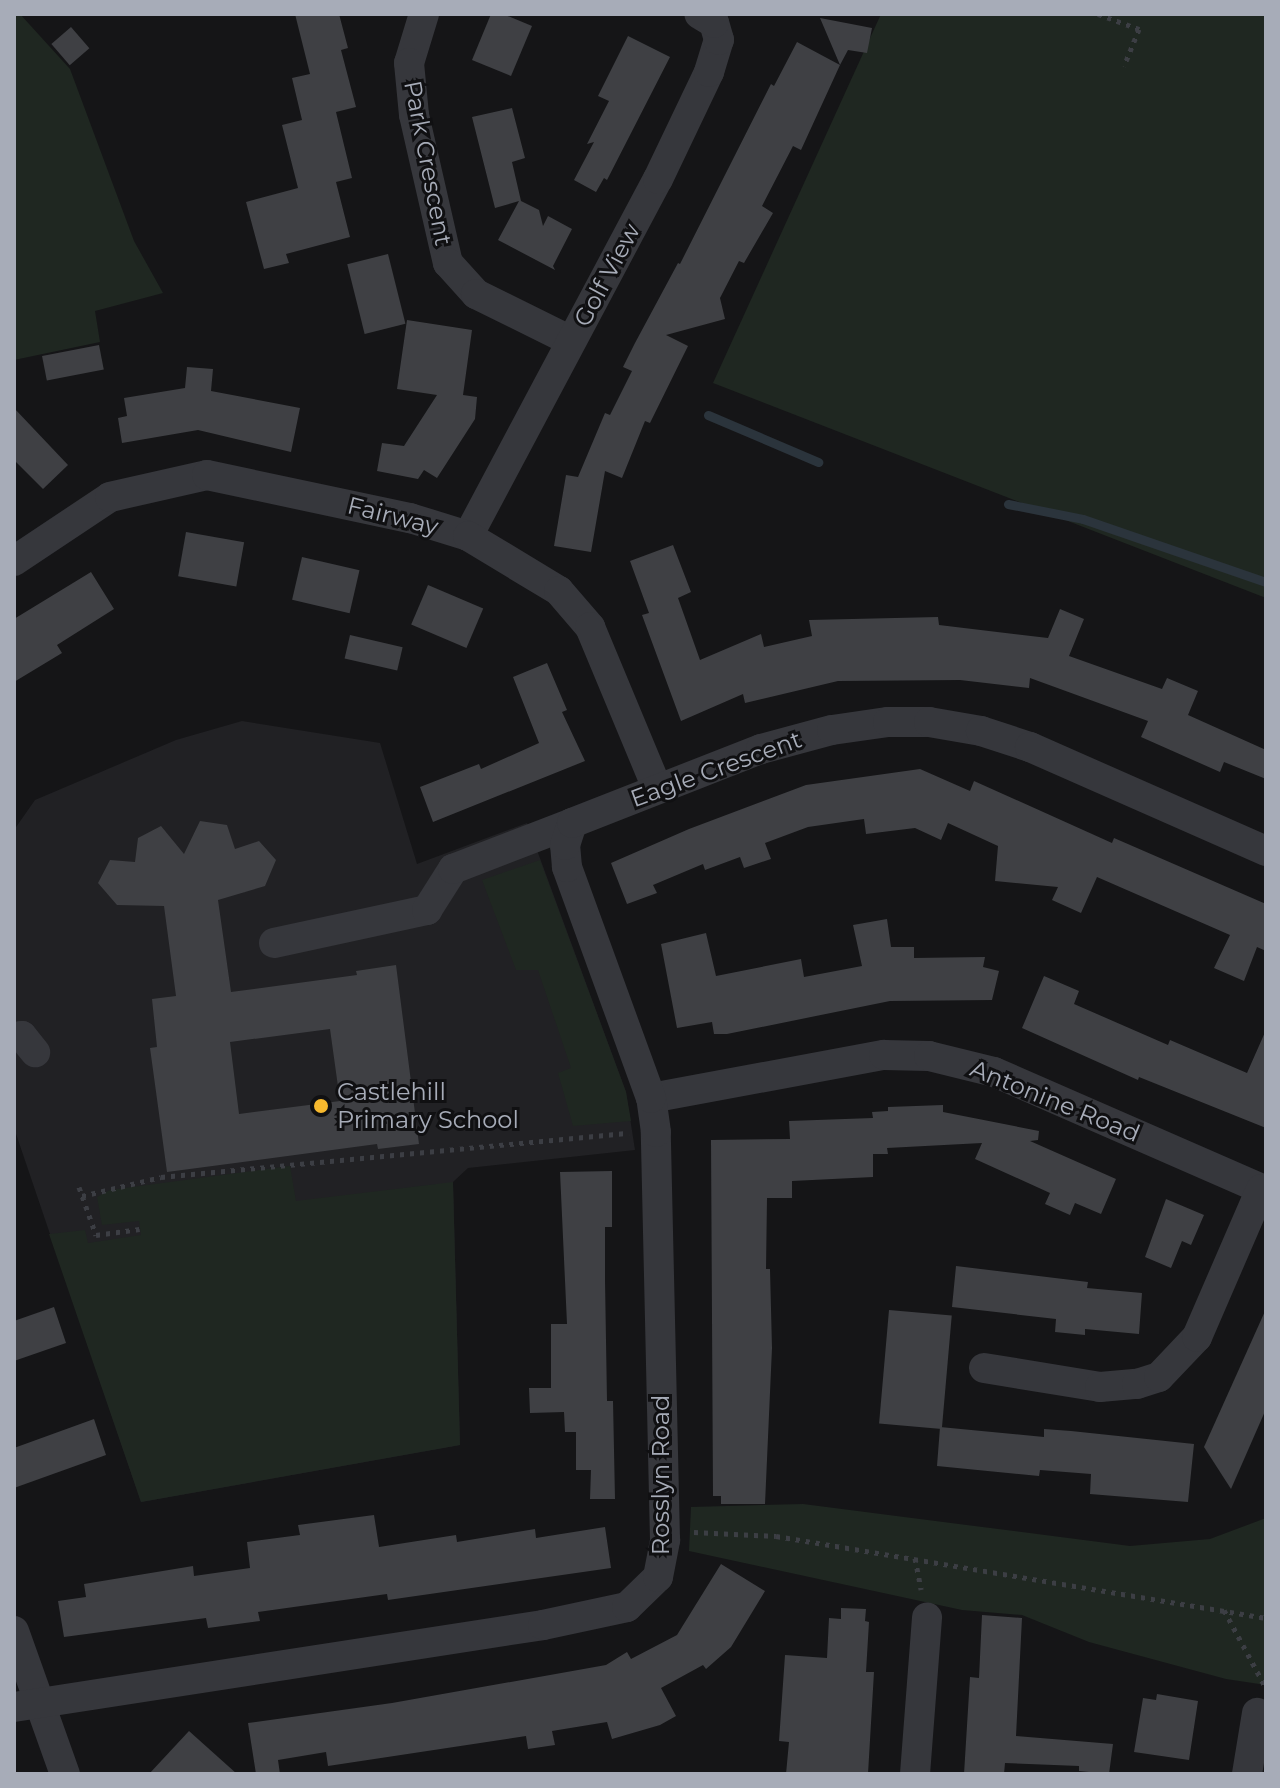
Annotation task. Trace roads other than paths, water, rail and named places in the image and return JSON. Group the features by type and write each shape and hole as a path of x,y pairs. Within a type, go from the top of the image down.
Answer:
{"street":[{"name":"Park Crescent","path":"424,14 409,63 411,89 414,115 448,263 476,294 571,341"},
{"name":"Golf View","path":"468,536 658,179 709,72 719,40 714,23 699,14"},
{"name":"Fairway","path":"17,554 110,497 207,475 410,518 468,536 559,591 590,627 657,788"},
{"name":"Eagle Crescent","path":"274,943 427,910 453,869 761,749 832,730 888,722 929,722 981,731 1030,747 1266,851"},
{"name":"Rosslyn Road","path":"27,1705 543,1625 627,1607 658,1577 665,1530 656,1132 651,1098 567,867 565,845 572,823"},
{"name":"Antonine Road","path":"651,1098 884,1055 929,1056 994,1072 1264,1190 1197,1337 1159,1377 1137,1384 1100,1387 984,1368"},
{"path":"915,1774 927,1617"},
{"path":"14,1631 27,1705 65,1774"},
{"path":"1247,1774 1257,1713"}],"waterway":[{"path":"708,415 818,462"},
{"path":"1008,504 1083,519 1266,582"}],"place":[{"name":"Castlehill Primary School","path":"321,1106"}]}
